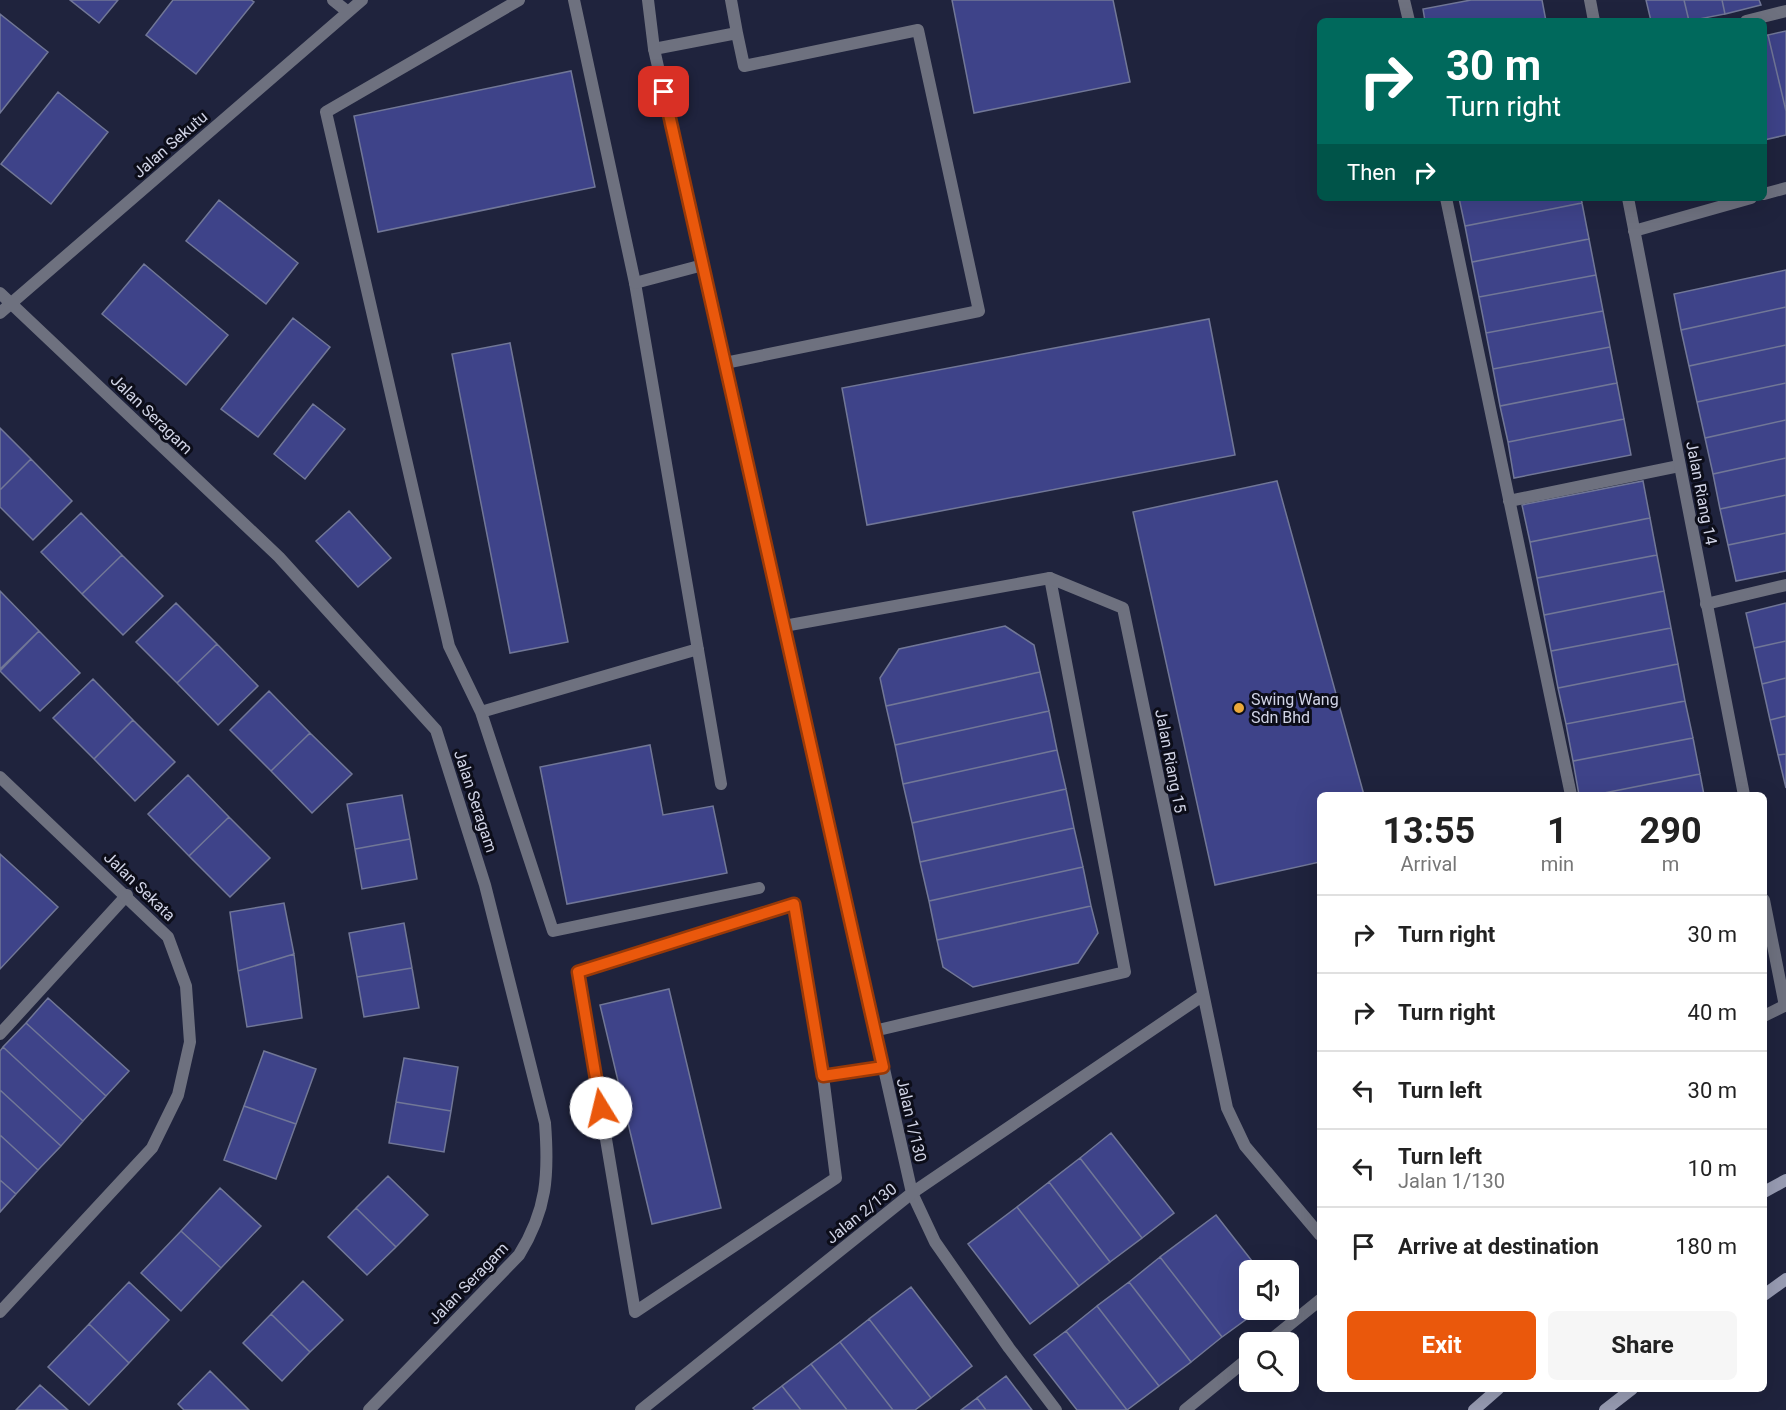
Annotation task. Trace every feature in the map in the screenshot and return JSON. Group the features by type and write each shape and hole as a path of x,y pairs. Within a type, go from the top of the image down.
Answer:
{"main road":[{"path":"1767,1190 1786,1180"},
{"path":"1767,1292 1786,1280"},
{"path":"1474,1410 1495,1392"},
{"path":"1605,1410 1628,1392"}],"street":[{"path":"333,0 348,12"},
{"name":"Jalan Sekutu","path":"0,313 362,0"},
{"path":"519,0 326,112 449,646 481,712 554,931 759,888"},
{"path":"574,0 635,283 721,784"},
{"name":"Jalan 1/130","path":"648,0 654,49 912,1193 935,1242 1009,1348 1056,1410"},
{"path":"725,363 979,310 918,30 744,66 731,0"},
{"path":"1404,0 1408,18"},
{"path":"1590,0 1593,18"},
{"path":"1758,18 1786,11"},
{"path":"654,49 737,33"},
{"path":"1767,193 1786,188"},
{"path":"1447,201 1569,792"},
{"name":"Jalan Riang 14","path":"1629,201 1743,792"},
{"path":"1634,231 1740,201"},
{"path":"635,283 703,265"},
{"name":"Jalan Seragam","path":"0,293 279,558 436,730 440,741 485,885 545,1123 548,1160 536,1228 519,1255 369,1410"},
{"path":"1509,501 1679,466"},
{"path":"784,626 1050,578 1125,972 874,1031"},
{"name":"Jalan Riang 15","path":"1050,578 1123,608 1227,1108 1245,1146 1317,1230"},
{"path":"1706,604 1786,585"},
{"path":"481,712 698,649"},
{"name":"Jalan Sekata","path":"0,777 127,895 168,937 186,986 190,1042 178,1095 152,1148 0,1312"},
{"path":"0,1034 127,895"},
{"path":"794,904 823,1076 836,1178 635,1312 578,972 794,904"},
{"path":"1767,915 1785,1005 1767,1015"},
{"name":"Jalan 2/130","path":"641,1410 912,1193 1202,996"},
{"path":"823,1076 883,1067"},
{"path":"1280,1332 1317,1302"},
{"path":"1185,1410 1239,1366"}],"building":[{"path":"70,0 118,0 99,23"},
{"path":"173,0 251,0 254,2 196,74 146,35"},
{"path":"952,0 1113,0 1130,82 974,113"},
{"path":"1471,0 1542,0 1545,18 1424,18 1423,9"},
{"path":"1646,0 1684,0 1688,18 1650,18"},
{"path":"1684,0 1722,0 1725,14 1688,18"},
{"path":"1722,0 1759,0 1761,5 1725,14"},
{"path":"0,14 48,52 0,113"},
{"path":"1786,31 1786,111 1768,35"},
{"path":"1767,35 1786,111 1786,135 1767,139"},
{"path":"571,71 595,187 378,232 354,116"},
{"path":"58,92 108,132 51,204 1,164"},
{"path":"219,200 298,263 266,304 186,241"},
{"path":"1460,201 1582,201 1582,203 1465,226"},
{"path":"1582,203 1589,239 1472,262 1465,226"},
{"path":"1589,239 1596,275 1479,297 1472,262"},
{"path":"144,264 228,335 186,385 102,314"},
{"path":"1786,270 1786,307 1681,330 1674,294"},
{"path":"1596,275 1603,311 1486,333 1479,297"},
{"path":"1786,307 1786,345 1689,366 1681,330"},
{"path":"1603,311 1610,347 1493,369 1486,333"},
{"path":"293,318 330,347 258,437 221,409"},
{"path":"1209,319 1235,455 867,525 842,388"},
{"path":"510,343 568,642 510,653 452,354"},
{"path":"1786,345 1786,383 1697,402 1689,366"},
{"path":"1610,347 1617,383 1500,406 1493,369"},
{"path":"1617,383 1624,419 1508,442 1500,406"},
{"path":"1786,383 1786,420 1705,438 1697,402"},
{"path":"313,404 345,429 305,479 274,454"},
{"path":"1624,419 1631,455 1514,478 1508,442"},
{"path":"1786,420 1786,458 1713,474 1705,438"},
{"path":"0,428 31,459 0,490"},
{"path":"1786,458 1786,495 1720,509 1713,474"},
{"path":"31,459 72,501 33,540 0,507 0,490"},
{"path":"1277,481 1363,792 1317,792 1317,863 1215,885 1133,512"},
{"path":"1643,481 1650,518 1530,542 1522,505"},
{"path":"1786,495 1786,533 1728,545 1720,509"},
{"path":"349,511 391,558 358,587 316,541"},
{"path":"81,513 122,555 82,594 41,552"},
{"path":"1650,518 1657,555 1537,578 1530,542"},
{"path":"1786,533 1786,571 1736,581 1728,545"},
{"path":"122,555 163,596 123,635 82,594"},
{"path":"1657,555 1664,591 1544,615 1537,578"},
{"path":"0,591 39,631 0,669"},
{"path":"1664,591 1671,628 1551,651 1544,615"},
{"path":"176,603 217,644 177,683 136,642"},
{"path":"1786,603 1786,641 1754,648 1746,613"},
{"path":"1005,626 1034,645 1040,672 886,706 880,678 899,649"},
{"path":"1671,628 1678,664 1558,688 1551,651"},
{"path":"39,631 80,673 40,711 0,671"},
{"path":"1786,641 1786,678 1762,684 1754,648"},
{"path":"217,644 258,686 218,725 177,683"},
{"path":"1678,664 1685,701 1566,724 1558,688"},
{"path":"1040,672 1049,711 895,745 886,706"},
{"path":"1786,678 1786,716 1770,720 1762,684"},
{"path":"93,679 133,720 94,759 53,718"},
{"path":"269,691 310,733 271,771 230,730"},
{"path":"1685,701 1693,738 1573,761 1566,724"},
{"path":"1049,711 1057,750 903,784 895,745"},
{"path":"1786,716 1786,754 1778,755 1770,720"},
{"path":"133,720 175,762 135,801 94,759"},
{"path":"310,733 352,774 312,813 271,771"},
{"path":"1693,738 1700,774 1609,792 1578,792 1573,761"},
{"path":"650,745 663,815 713,806 727,873 567,904 540,767"},
{"path":"1057,750 1066,789 912,823 903,784"},
{"path":"1786,754 1786,788 1778,755"},
{"path":"1700,774 1703,792 1609,792"},
{"path":"188,775 229,817 189,856 148,814"},
{"path":"1066,789 1074,828 920,862 912,823"},
{"path":"402,795 410,839 355,849 347,804"},
{"path":"229,817 270,858 230,897 189,856"},
{"path":"1074,828 1083,867 929,901 920,862"},
{"path":"410,839 417,879 362,889 355,849"},
{"path":"0,854 58,907 0,969"},
{"path":"1083,867 1091,906 937,940 929,901"},
{"path":"284,903 294,954 238,971 230,912"},
{"path":"1091,906 1098,933 1078,963 973,987 943,967 937,940"},
{"path":"404,923 412,968 357,977 349,933"},
{"path":"294,954 302,1018 247,1027 238,971"},
{"path":"412,968 419,1008 364,1017 357,977"},
{"path":"669,989 721,1208 652,1224 600,1005"},
{"path":"48,998 129,1071 106,1096 26,1023"},
{"path":"26,1023 106,1096 83,1121 3,1047"},
{"path":"3,1047 83,1121 61,1146 0,1090 0,1051"},
{"path":"264,1051 316,1069 296,1124 244,1106"},
{"path":"404,1058 458,1067 451,1111 396,1102"},
{"path":"0,1090 61,1146 38,1170 0,1135"},
{"path":"396,1102 451,1111 444,1152 389,1143"},
{"path":"244,1106 296,1124 276,1179 224,1160"},
{"path":"1111,1133 1174,1213 1142,1238 1080,1158"},
{"path":"0,1135 38,1170 16,1194 0,1180"},
{"path":"1080,1158 1142,1238 1110,1262 1049,1182"},
{"path":"388,1176 428,1215 396,1247 356,1208"},
{"path":"0,1180 16,1194 0,1212"},
{"path":"1049,1182 1110,1262 1079,1286 1017,1207"},
{"path":"220,1188 261,1226 221,1268 181,1231"},
{"path":"1017,1207 1079,1286 1030,1324 968,1244"},
{"path":"356,1208 396,1247 367,1275 328,1237"},
{"path":"1216,1215 1251,1260 1239,1260 1239,1320 1245,1320 1222,1337 1160,1257"},
{"path":"181,1231 221,1268 181,1311 141,1273"},
{"path":"1160,1257 1222,1337 1191,1362 1129,1282"},
{"path":"303,1281 343,1320 310,1352 271,1314"},
{"path":"129,1282 169,1320 129,1363 89,1324"},
{"path":"1129,1282 1191,1362 1159,1386 1097,1306"},
{"path":"911,1287 972,1366 931,1398 869,1319"},
{"path":"1097,1306 1159,1386 1127,1410 1066,1331"},
{"path":"271,1314 310,1352 282,1381 243,1343"},
{"path":"869,1319 931,1398 915,1410 893,1410 840,1342"},
{"path":"89,1324 129,1363 89,1405 48,1367"},
{"path":"1066,1331 1127,1410 1077,1410 1034,1355"},
{"path":"840,1342 893,1410 847,1410 811,1364"},
{"path":"811,1364 847,1410 801,1410 782,1386"},
{"path":"210,1371 249,1410 184,1410 178,1404"},
{"path":"1006,1376 1032,1410 986,1410 977,1398"},
{"path":"40,1385 68,1410 16,1410"},
{"path":"782,1386 801,1410 755,1410 753,1408"},
{"path":"977,1398 986,1410 961,1410"}],"place":[{"name":"Swing Wang Sdn Bhd","path":"1239,708"}],"route":[{"path":"601,1108 578,972 794,904 823,1076 883,1067 664,92"}]}
